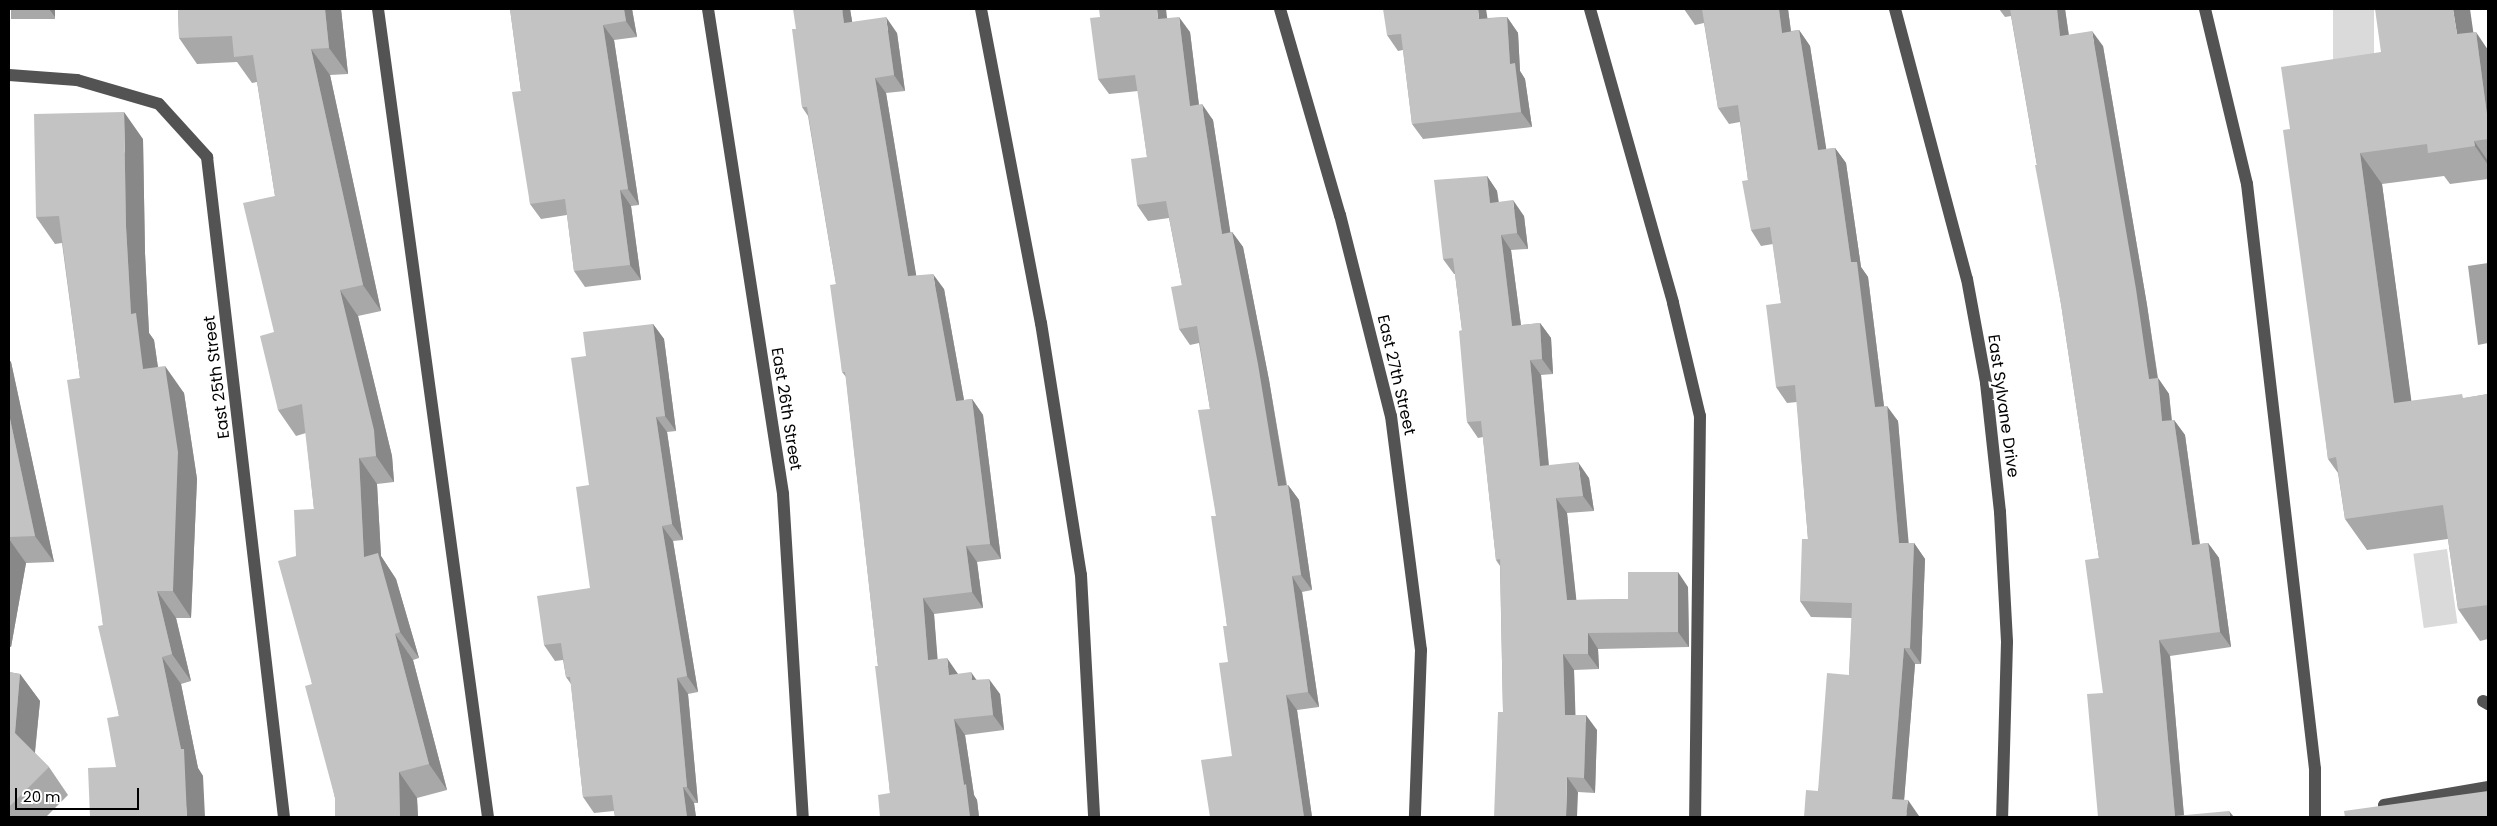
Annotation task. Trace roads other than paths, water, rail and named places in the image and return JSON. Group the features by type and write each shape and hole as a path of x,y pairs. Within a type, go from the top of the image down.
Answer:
{"street":[{"path":"378,9 488,817"},
{"name":"East 26th Street","path":"708,9 783,494 803,817"},
{"path":"981,9 1041,323 1081,575 1094,817"},
{"name":"East 27th Street","path":"1280,9 1340,215 1391,416 1421,650 1415,817"},
{"path":"1590,9 1672,303 1700,416 1695,817"},
{"name":"East Sylvane Drive","path":"1894,9 1967,279 1986,383 2000,512 2007,642 2002,817"},
{"path":"2205,9 2246,184 2315,768 2315,817"},
{"name":"East 25th Street","path":"9,75 77,80 159,104 207,157 284,817"},
{"path":"2384,805 2488,787"}]}
